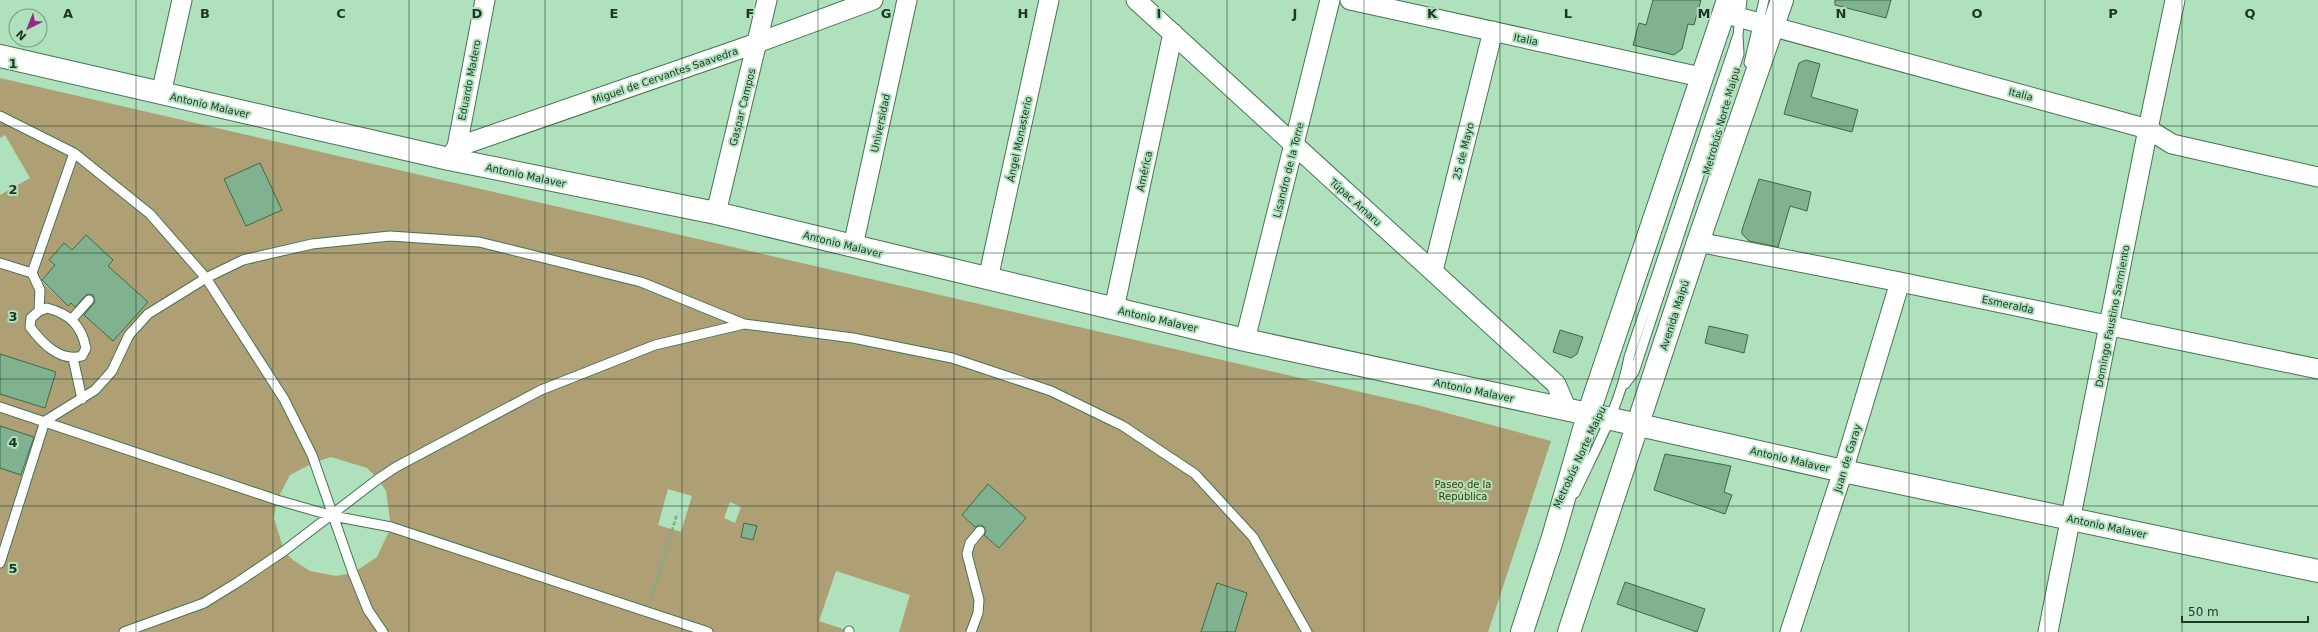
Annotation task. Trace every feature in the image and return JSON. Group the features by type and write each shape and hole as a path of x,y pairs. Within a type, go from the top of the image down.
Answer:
{"street":[{"path":"161,94 182,0"},
{"name":"Eduardo Madero","path":"453,153 484,0"},
{"name":"Gaspar Campos","path":"716,213 767,0"},
{"name":"Miguel de Cervantes Saavedra","path":"453,153 873,0"},
{"name":"Universidad","path":"853,246 907,0"},
{"name":"Ángel Monasterio","path":"988,279 1049,0"},
{"name":"Túpac Amaru","path":"1136,0 1556,384 1567,410"},
{"name":"Lisandro de la Torre","path":"1246,340 1330,0"},
{"name":"Italia","path":"1350,0 1701,77"},
{"name":"Avenida Maipú","path":"1569,632 1639,425 1698,242 1764,11 1782,0"},
{"name":"Domingo Faustino Sarmiento","path":"2048,632 2072,518 2148,129 2176,0"},
{"name":"Italia","path":"1734,13 1764,11 2148,129 2172,144 2318,177"},
{"path":"1522,632 1553,537 1588,415 1701,77 1734,13"},
{"name":"25 de Mayo","path":"1433,271 1493,31"},
{"name":"América","path":"1114,309 1173,33"},
{"name":"Antonio Malaver","path":"0,56 161,94 453,153 716,213 1246,340 1610,420 1639,425 1843,471 2318,571"},
{"name":"Esmeralda","path":"1698,242 1900,282 2318,369"},
{"name":"Juan de Garay","path":"1790,632 1843,471 1900,282"}],"lane":[{"name":"Metrobús Norte Maipu","path":"1624,385 1634,372 1702,170 1734,13"},
{"path":"0,116 74,153 150,214 206,278 284,399 312,455 368,610 383,632"},
{"name":"Metrobús Norte Maipu","path":"1702,170 1704,151 1708,136"},
{"name":"Metrobús Norte Maipu","path":"1553,537 1610,420 1624,385 1629,357 1665,249 1693,168 1708,136"},
{"name":"Metrobús Norte Maipu","path":"1693,168 1704,151"},
{"path":"39,311 40,290 32,273 74,153"},
{"path":"0,563 45,421 95,390 112,371 129,335 148,314 206,278 243,260 312,244 390,236 479,242 642,282 744,324 854,338 952,358 1051,391 1123,426 1195,474 1253,537 1307,632"},
{"name":"Metrobús Norte Maipu","path":"1661,294 1665,249"},
{"name":"Metrobús Norte Maipu","path":"1651,291 1674,252"},
{"path":"0,263 32,273"},
{"path":"72,319 89,300"},
{"path":"47,308 57,311 72,319 83,336 86,348 82,356 73,358 50,350 30,327 31,318 39,311 47,308"},
{"path":"124,632 204,603 284,551 333,516 378,479 541,390 655,345 744,324"},
{"path":"73,358 82,399"},
{"path":"0,407 277,500 333,516 391,527 708,632"},
{"path":"971,632 978,613 979,600 967,554 970,543 980,532"}],"path":[{"path":"647,612 677,514"}],"green space":[{"name":"Paseo de la República","path":"0,78 1417,405 1551,441 1488,632 1235,632 1247,593 1217,583 1201,632 899,632 910,595 836,571 819,621 852,632 0,632 0,468 24,476 37,438 0,426 0,394 45,408 56,372 0,354 0,195 30,178 5,135 0,138","holes":["86,235 113,260 97,278 122,279 148,302 113,340 96,306 80,292 68,306 41,281 55,265 49,260 64,243 72,250","331,457 367,468 378,479 386,491 391,527 377,557 353,573 336,576 310,571 293,560 284,551 274,518 277,500 290,475 315,462","988,485 1026,518 999,548 962,515","668,489 692,496 681,532 658,525","730,502 741,507 735,523 724,518","745,523 756,526 753,540 741,537"]}],"building":[{"path":"1653,0 1701,0 1694,25 1688,24 1682,49 1674,55 1633,45 1639,23 1646,25"},
{"path":"1835,0 1891,0 1886,18 1835,5"},
{"path":"1806,60 1820,64 1811,97 1858,110 1852,132 1784,114 1799,63"},
{"path":"260,163 282,210 246,226 224,179"},
{"path":"1759,179 1811,192 1807,211 1790,206 1778,247 1749,241 1742,234"},
{"path":"86,235 113,260 108,266 148,302 113,341 84,315 95,302 93,295 87,294 75,307 71,303 68,306 42,280 55,265 49,260 64,243 72,250"},
{"path":"1709,326 1748,335 1744,353 1705,343"},
{"path":"1560,330 1583,337 1577,354 1571,358 1553,352"},
{"path":"0,354 56,372 45,408 0,394"},
{"path":"0,426 34,437 21,475 0,468"},
{"path":"1665,454 1731,466 1724,492 1732,495 1725,514 1654,490"},
{"path":"988,484 1026,518 999,548 984,535 986,532 984,527 981,525 975,527 962,515"},
{"path":"744,523 757,526 753,540 741,537"},
{"path":"1625,582 1705,609 1697,632 1617,604"},
{"path":"1217,583 1247,593 1235,632 1201,632"}]}
